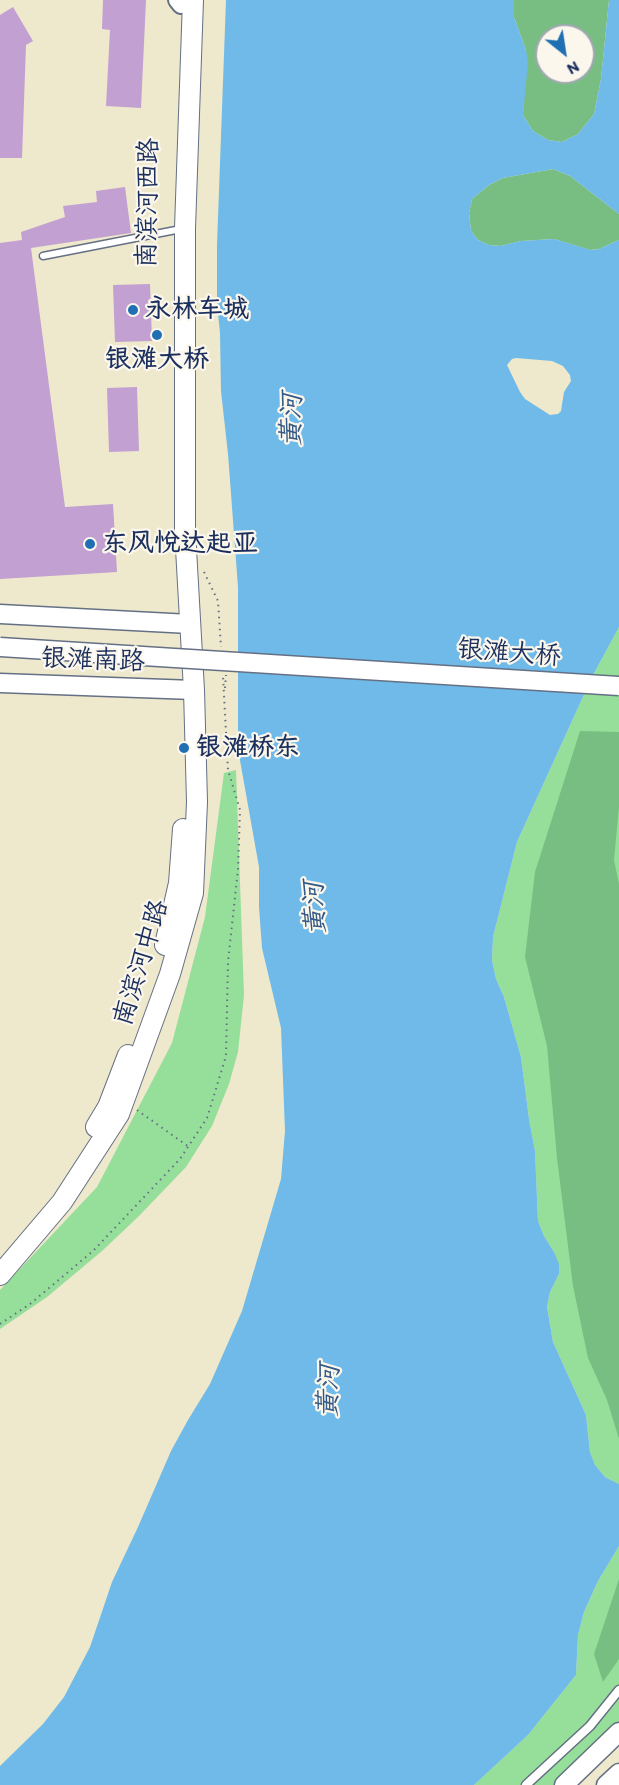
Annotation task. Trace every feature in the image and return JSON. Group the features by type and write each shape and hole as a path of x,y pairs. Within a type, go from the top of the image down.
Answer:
{"highway":[{"name":"南滨河西路","path":"183,1 180,229 185,624"},
{"name":"南滨河中路","path":"0,1275 62,1202 119,1114 170,974 193,893 197,802 185,624"},
{"name":"南滨河中路","path":"0,1256 52,1196 108,1107 160,971 179,883 185,802 189,690"}],"main road":[{"name":"银滩南路","path":"0,614 185,624"},
{"name":"银滩大桥","path":"0,647 619,686"},
{"name":"银滩大桥","path":"0,660 619,699"},
{"name":"银滩南路","path":"0,683 189,690"},
{"path":"564,1785 619,1732"},
{"path":"606,1785 619,1773"}],"street":[{"path":"526,1785 590,1726 619,1690"}],"lane":[{"path":"43,256 180,229"}],"path":[{"path":"224,694 228,662"},
{"path":"125,1101 189,1147"}],"green space":[{"path":"514,0 609,0 601,79 594,114 578,134 562,142 548,140 533,131 523,115 526,50 514,17"},
{"path":"553,169 570,176 619,214 619,240 599,249 590,250 554,239 521,241 500,246 489,245 478,240 471,231 469,213 472,199 489,185 503,178"},
{"path":"619,627 619,1484 605,1477 595,1465 590,1452 586,1415 553,1342 547,1307 550,1292 559,1274 554,1252 538,1221 535,1151 521,1057 492,960 493,937 517,842 592,677"},
{"path":"580,731 619,732 619,807 614,860 619,884 619,1439 607,1400 588,1358 573,1286 557,1158 547,1046 525,957 535,872"},
{"path":"236,770 244,995 238,1052 229,1084 212,1126 186,1167 138,1217 47,1297 0,1329 0,1290 97,1187 172,1043 205,917 224,773"},
{"path":"619,1546 619,1731 560,1785 474,1785 528,1735 576,1675 578,1635 584,1612 598,1581"},
{"path":"619,1579 619,1659 603,1682 594,1654"}],"water":[{"name":"黄河","path":"226,0 514,0 514,17 528,62 523,115 533,131 548,140 562,142 578,134 594,114 601,79 609,0 619,0 619,214 570,176 553,169 503,178 489,185 472,199 469,213 471,231 478,240 489,245 500,246 521,241 554,239 591,250 619,240 619,627 592,677 517,842 493,937 492,960 521,1057 535,1151 538,1221 559,1264 559,1274 550,1292 547,1307 553,1342 586,1415 590,1452 595,1465 605,1477 619,1484 619,1546 598,1581 584,1612 578,1635 576,1675 528,1735 474,1785 0,1785 0,1766 43,1724 64,1697 90,1647 112,1582 171,1451 210,1384 242,1311 281,1179 285,1131 281,1028 262,948 259,867 238,749 238,587 221,391 217,245","holes":["516,358 552,361 563,366 570,375 571,381 564,392 561,411 550,415 525,399 507,365"]}],"building":[{"path":"103,0 146,0 141,108 106,106 110,30 102,29"},
{"path":"13,7 33,41 26,45 22,158 0,158 0,15"},
{"path":"125,187 131,233 31,248 65,507 113,504 117,572 0,579 0,243 22,240 21,232 65,217 63,206 97,202 96,191"},
{"path":"150,284 152,341 115,342 113,285"},
{"path":"137,387 139,451 109,452 107,388"}],"place":[{"name":"永林车城","path":"133,310"},
{"name":"银滩大桥","path":"157,335"},
{"name":"东风悦达起亚","path":"90,544"},
{"name":"银滩桥东","path":"184,748"}]}
